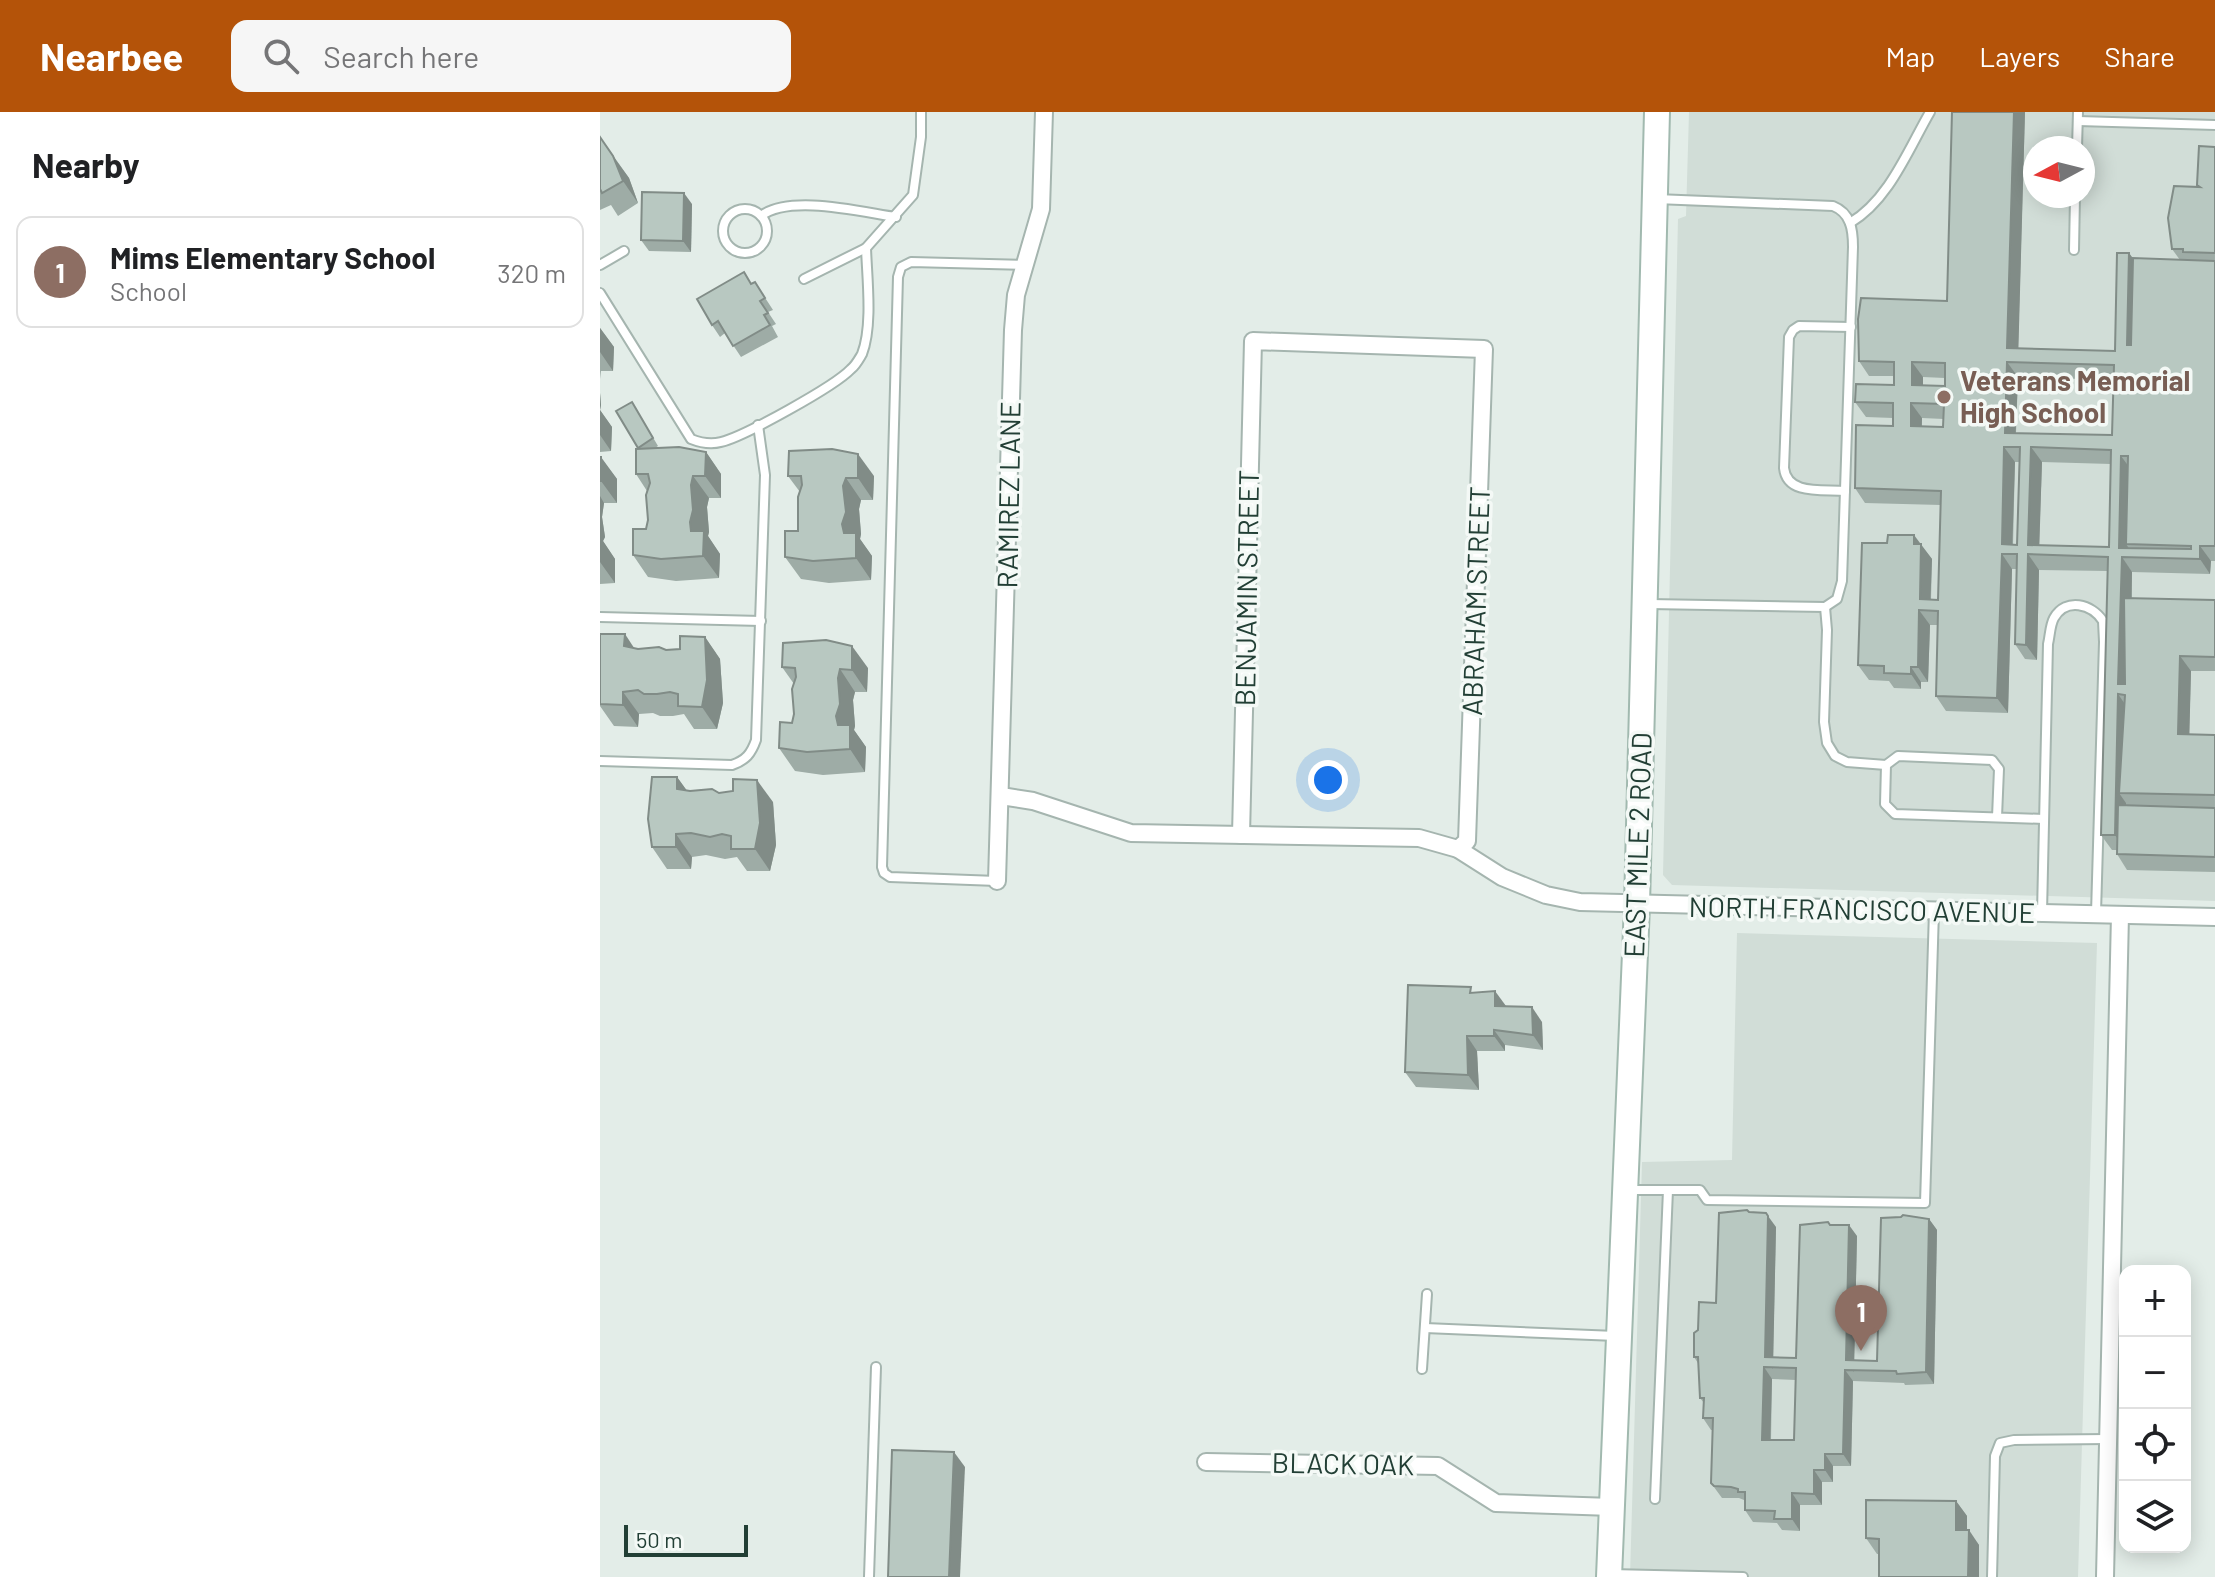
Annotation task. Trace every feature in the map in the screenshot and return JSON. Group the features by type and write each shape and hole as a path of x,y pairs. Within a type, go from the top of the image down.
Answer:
{"main road":[{"name":"EAST MILE 2 ROAD","path":"1610,1575 1637,905 1657,112"}],"street":[{"name":"RAMIREZ LANE","path":"997,881 1013,330 1016,295 1041,209 1044,112"},
{"name":"BENJAMIN STREET","path":"1241,835 1253,341 1484,349"},
{"name":"ABRAHAM STREET","path":"1458,849 1467,841 1484,349"},
{"name":"NORTH FRANCISCO AVENUE","path":"1001,796 1033,801 1131,833 1419,838 1458,849 1502,877 1546,895 1580,902 2215,917"},
{"path":"2105,1577 2120,915"},
{"name":"BLACK OAK","path":"1206,1462 1438,1466 1496,1503 1612,1507"}],"lane":[{"path":"804,279 866,248 913,195 921,112"},
{"path":"1850,223 1871,208 1886,189 1930,112"},
{"path":"2128,112 2128,123"},
{"path":"2078,117 2128,123 2215,125"},
{"path":"1644,604 1825,607 1837,599 1840,589 1851,327 1853,247 1850,223 1840,208 1655,199"},
{"path":"761,216 785,205 896,217"},
{"path":"2074,250 2075,208"},
{"path":"748,209 761,216 766,235 759,247 740,252 729,245 723,231 733,212 748,209"},
{"path":"600,293 691,439 706,444 720,442 758,425 850,371 857,362 865,339 866,248"},
{"path":"600,265 624,251"},
{"path":"997,881 890,877 882,867 898,277 901,267 911,262 1024,265"},
{"path":"1845,491 1797,488 1792,485 1784,474 1785,439 1789,337 1793,330 1799,326 1851,327"},
{"path":"600,761 732,765 743,761 751,752 756,740 765,475 758,425"},
{"path":"2042,913 2050,631 2053,619 2062,609 2080,605 2090,608 2103,621 2096,914"},
{"path":"1825,607 1824,722 1827,743 1835,756 1847,762 1886,765 1898,756 1992,760 1999,769 1997,817"},
{"path":"600,617 761,621"},
{"path":"1886,765 1885,804 1891,812 2044,819"},
{"path":"1625,1190 1700,1190 1707,1200 1925,1203 1934,911"},
{"path":"1655,1499 1668,1190"},
{"path":"1422,1369 1427,1294"},
{"path":"1425,1328 1619,1336"},
{"path":"869,1577 876,1367"},
{"path":"1992,1577 1995,1456 2000,1443 2014,1440 2109,1439"},
{"path":"1610,1575 1743,1577"}],"shaded area":[{"name":"Veterans Memorial High School","path":"1689,112 2215,112 2215,901 1672,885 1663,875 1678,219 1686,216"},
{"path":"1737,933 2097,943 2078,1577 1630,1577 1642,1162 1732,1160"}],"building":[{"path":"1952,112 2014,112 2007,348 2115,351 2117,253 2129,253 2127,345 2131,345 2133,258 2215,261 2215,546 2200,546 2200,559 2122,557 2118,684 2125,684 2124,598 2215,600 2215,657 2180,656 2178,734 2215,735 2215,795 2119,793 2125,695 2118,694 2115,835 2101,835 2108,557 2028,554 2026,645 2015,644 2017,554 2002,554 1997,698 1936,696 1938,611 1919,610 1918,667 1911,667 1911,674 1884,673 1884,666 1858,665 1862,543 1887,543 1888,535 1914,535 1914,544 1921,544 1920,599 1938,600 1941,491 1855,488 1856,425 1893,426 1893,403 1855,402 1856,384 1894,385 1894,362 1859,361 1861,298 1947,301","holes":["1912,362 1945,363 1945,386 1912,385","2007,362 2114,365 2112,435 2005,433","1911,403 1944,404 1943,427 1911,426","2004,447 2020,447 2017,545 2002,544","2031,447 2111,450 2109,547 2028,545","2121,456 2128,456 2126,544 2191,546 2191,549 2119,548"]},
{"path":"600,137 613,156 623,181 602,193 600,189"},
{"path":"2199,146 2215,147 2215,253 2172,249 2168,218 2174,186 2200,187 2197,185"},
{"path":"642,192 684,193 683,241 641,240"},
{"path":"744,272 765,298 760,301 768,313 764,315 770,325 733,346 718,321 712,325 697,299"},
{"path":"632,402 653,438 638,448 616,411"},
{"path":"679,447 706,452 705,476 693,476 691,485 691,531 704,531 703,556 661,559 633,555 633,529 646,529 646,495 650,483 648,474 636,474 636,449"},
{"path":"832,449 858,454 858,478 846,478 843,486 846,512 842,524 844,533 856,533 856,558 813,561 785,557 785,531 798,531 798,497 802,485 801,476 788,476 789,451"},
{"path":"600,634 625,634 624,646 666,650 680,649 680,636 705,637 707,680 702,707 678,706 678,694 644,694 638,690 623,692 623,705 600,704"},
{"path":"826,640 852,646 852,670 840,669 840,704 836,716 838,725 850,725 850,749 807,752 779,748 780,722 792,723 792,689 796,677 795,668 782,667 783,643"},
{"path":"652,777 677,777 677,789 712,789 719,793 733,791 733,779 757,780 760,823 755,849 731,849 731,836 722,834 710,837 691,833 676,834 676,847 652,847 648,819"},
{"path":"2118,805 2215,808 2215,857 2117,854"},
{"path":"1408,985 1471,987 1470,993 1495,991 1495,1006 1532,1007 1533,1035 1494,1030 1494,1036 1467,1036 1468,1075 1405,1072"},
{"path":"1747,1210 1768,1216 1765,1357 1796,1358 1800,1225 1828,1222 1830,1225 1849,1225 1846,1360 1877,1361 1881,1218 1903,1215 1929,1219 1926,1372 1897,1374 1896,1371 1845,1370 1843,1454 1825,1454 1825,1470 1814,1470 1814,1494 1792,1493 1792,1519 1774,1519 1775,1511 1745,1510 1745,1492 1711,1483 1713,1418 1703,1418 1704,1398 1700,1398 1694,1333 1698,1330 1699,1302 1716,1303 1719,1213","holes":["1764,1367 1796,1368 1794,1440 1762,1440"]},
{"path":"892,1450 954,1452 949,1577 888,1577"},
{"path":"1866,1500 1956,1501 1956,1530 1969,1530 1968,1577 1879,1577 1879,1539 1866,1538"}],"place":[{"name":"Veterans Memorial High School","path":"1944,397"},
{"name":"Mims Elementary School","path":"1861,1351"}]}
